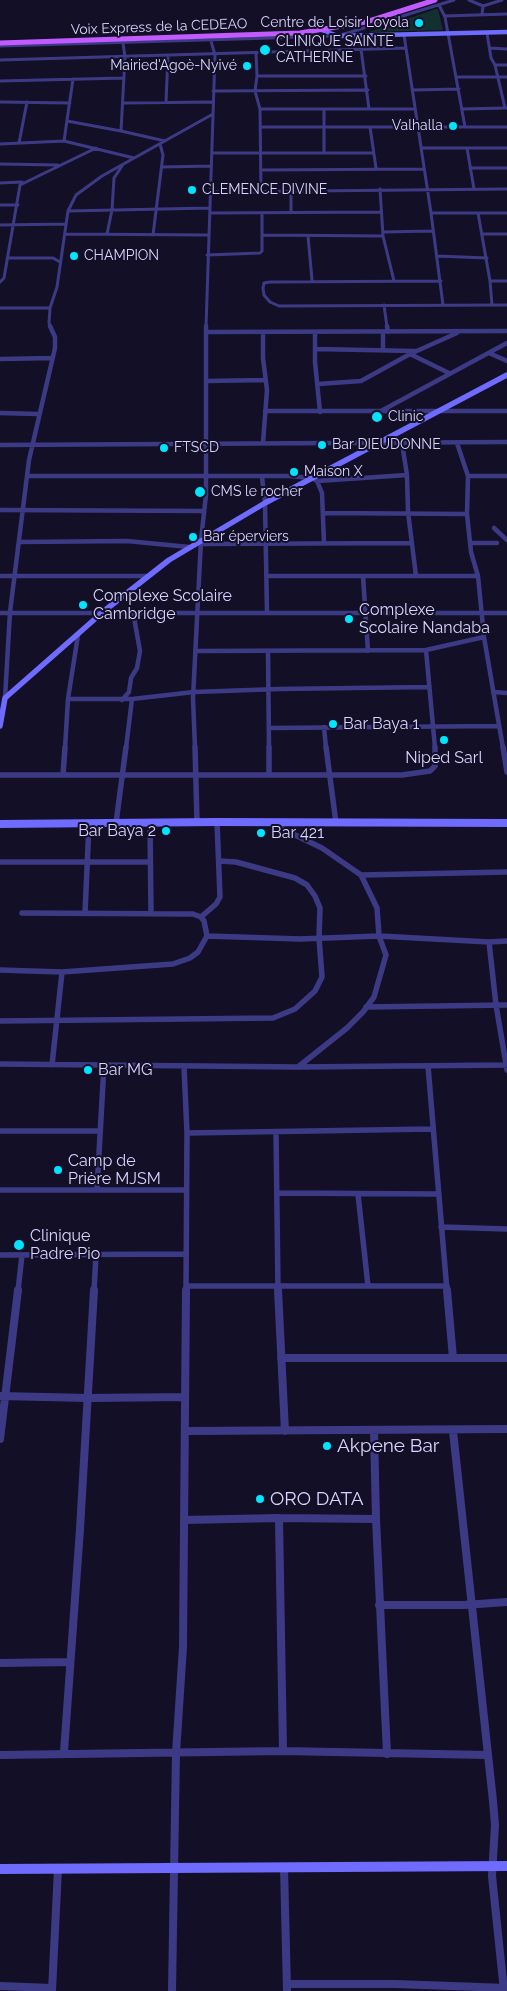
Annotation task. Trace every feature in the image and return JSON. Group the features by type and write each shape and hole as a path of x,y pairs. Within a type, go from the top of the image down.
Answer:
{"main road":[{"path":"320,30 367,20 426,0"},
{"name":"Voix Express de la CEDEAO","path":"0,43 288,34 332,29 382,18 435,0"}],"street":[{"path":"320,30 337,36 454,0"},
{"path":"469,0 483,6 502,0"},
{"path":"439,5 445,16 465,127"},
{"path":"482,15 483,6"},
{"path":"445,16 507,14"},
{"path":"332,29 337,36 341,50"},
{"path":"0,43 123,43 507,32"},
{"path":"462,109 506,108 495,65 491,58 487,33"},
{"path":"404,35 443,305"},
{"path":"197,822 194,692 201,542 206,495 207,255 213,153 212,102 215,55 211,41"},
{"path":"121,131 125,57 123,43"},
{"path":"0,60 406,48"},
{"path":"490,48 507,49"},
{"path":"361,49 368,90 369,109"},
{"path":"256,53 257,76 254,91 260,109 262,192"},
{"path":"166,102 168,56"},
{"path":"495,65 507,65"},
{"path":"257,76 366,76"},
{"path":"456,77 507,77"},
{"path":"0,81 124,78"},
{"path":"64,141 73,79"},
{"path":"412,90 459,89"},
{"path":"213,91 368,90"},
{"path":"501,91 507,91"},
{"path":"0,102 70,102"},
{"path":"19,143 27,102"},
{"path":"123,103 212,102"},
{"path":"260,109 415,109"},
{"path":"324,109 324,153"},
{"path":"0,726 5,698 10,612 32,444 38,414 48,385 56,341 49,323 50,308 57,287 68,210 76,195 107,173 213,114"},
{"path":"67,121 165,141"},
{"path":"261,127 507,127"},
{"path":"370,127 376,168"},
{"path":"0,144 64,141 134,158"},
{"path":"153,234 158,209 163,156 160,144"},
{"path":"0,183 22,182 96,148"},
{"path":"421,148 507,148"},
{"path":"467,148 474,190"},
{"path":"213,153 374,153"},
{"path":"0,164 60,165"},
{"path":"107,234 112,210 115,175 124,164"},
{"path":"162,167 211,166"},
{"path":"470,168 507,168"},
{"path":"261,170 424,169"},
{"path":"107,173 115,175"},
{"path":"0,282 4,278 18,205 19,188 22,182"},
{"path":"380,189 386,258 394,280"},
{"path":"211,192 507,189"},
{"path":"291,192 291,213"},
{"path":"0,205 18,205"},
{"path":"68,210 158,209 262,214 381,212"},
{"path":"431,213 507,212"},
{"path":"478,213 490,281 492,305"},
{"path":"207,255 259,254 262,251 262,214"},
{"path":"0,226 66,224"},
{"path":"262,236 383,234 432,231"},
{"path":"65,234 208,235"},
{"path":"482,234 507,234"},
{"path":"308,236 312,280"},
{"path":"53,258 61,252"},
{"path":"437,256 486,258"},
{"path":"7,258 53,258 60,262"},
{"path":"440,281 312,280 270,282 264,283 263,288 264,295 270,302 279,306 507,305"},
{"path":"490,281 507,281"},
{"path":"384,305 388,332"},
{"path":"0,308 50,308"},
{"path":"206,332 507,331"},
{"path":"263,332 266,380 263,443"},
{"path":"315,332 314,362 320,412"},
{"path":"383,332 384,349"},
{"path":"318,384 361,381 410,354 458,332"},
{"path":"379,412 507,343"},
{"path":"315,349 418,351"},
{"path":"489,353 507,361"},
{"path":"410,354 449,373"},
{"path":"0,359 53,358"},
{"path":"5,698 146,576 189,547 201,542 265,503 438,413 507,374"},
{"path":"206,381 266,380"},
{"path":"265,412 438,413 507,411"},
{"path":"0,413 38,414"},
{"path":"0,444 507,442"},
{"path":"402,443 407,474 408,512 416,576"},
{"path":"457,443 468,476 467,514 471,555 478,576 484,637 499,726 505,748 507,772"},
{"path":"28,476 314,479 407,474"},
{"path":"468,476 507,476"},
{"path":"262,477 265,503 267,613"},
{"path":"314,479 322,493 324,543"},
{"path":"0,510 204,512"},
{"path":"324,512 467,514"},
{"path":"494,528 507,540"},
{"path":"20,542 127,542 189,547"},
{"path":"201,542 412,543"},
{"path":"470,543 497,543"},
{"path":"0,576 146,576"},
{"path":"266,576 478,576"},
{"path":"363,576 368,651"},
{"path":"0,613 104,611 198,613 507,613"},
{"path":"122,700 129,692 131,678 137,668 140,651 133,612"},
{"path":"63,776 68,699 78,635"},
{"path":"197,651 426,650 484,637"},
{"path":"0,775 402,775 430,771 435,766 434,727 428,687 426,650"},
{"path":"268,652 270,776"},
{"path":"68,699 122,700 194,692 269,689 428,687"},
{"path":"493,692 507,692"},
{"path":"116,823 132,699"},
{"path":"270,728 499,726"},
{"path":"324,727 328,775 336,822"},
{"path":"0,824 150,822 507,823"},
{"path":"150,822 151,913"},
{"path":"201,917 216,904 220,897 217,822"},
{"path":"270,823 322,848 361,875 377,908 379,936 386,955 374,997 347,1028 298,1067"},
{"path":"85,913 88,824"},
{"path":"0,1021 176,1022 274,1018 295,1009 318,986 322,977 319,938 320,908 315,896 307,885 295,878 236,862 219,861"},
{"path":"0,862 150,862"},
{"path":"361,875 507,872"},
{"path":"22,913 185,913 201,917"},
{"path":"0,970 62,972 173,964 190,958 203,945 207,936 201,917"},
{"path":"207,936 319,938 379,936 489,942 507,941"},
{"path":"489,942 496,1006 507,1070"},
{"path":"52,1065 62,972"},
{"path":"366,1007 507,1005"},
{"path":"0,1064 298,1067 507,1065"},
{"path":"97,1189 104,1065"},
{"path":"172,1991 176,1753 183,1647 187,1286 185,1254 187,1133 184,1066"},
{"path":"428,1066 453,1358"},
{"path":"187,1133 432,1129"},
{"path":"0,1131 100,1132"},
{"path":"276,1132 278,1286 285,1431"},
{"path":"0,1190 186,1190"},
{"path":"278,1193 438,1194"},
{"path":"358,1194 368,1286"},
{"path":"441,1227 507,1229"},
{"path":"0,1255 185,1254"},
{"path":"0,1439 2,1396 22,1255"},
{"path":"64,1752 80,1530 96,1255"},
{"path":"187,1286 447,1286"},
{"path":"282,1358 507,1358"},
{"path":"2,1396 88,1398 185,1396"},
{"path":"185,1431 507,1430"},
{"path":"374,1431 379,1605 387,1754"},
{"path":"284,1868 287,1988 505,1989 492,1867 495,1825 473,1604 453,1431"},
{"path":"184,1520 279,1518 376,1519"},
{"path":"279,1518 283,1751"},
{"path":"379,1605 507,1602"},
{"path":"0,1663 69,1662"},
{"path":"0,1755 64,1752 176,1753 283,1751 487,1755"},
{"path":"0,1869 507,1866"},
{"path":"0,1986 52,1989 58,1869"}],"green space":[{"name":"Centre de Loisir Loyola","path":"438,9 443,30 369,32"}],"place":[{"name":"Centre de Loisir Loyola","path":"419,23"},
{"name":"CLINIQUE SAINTE CATHERINE","path":"265,50"},
{"name":"Mairied'Agoè-Nyivé","path":"247,66"},
{"name":"Valhalla","path":"453,126"},
{"name":"CLEMENCE DIVINE","path":"192,190"},
{"name":"CHAMPION","path":"74,256"},
{"name":"Clinic","path":"377,417"},
{"name":"Bar DIEUDONNE","path":"322,445"},
{"name":"FTSCD","path":"164,448"},
{"name":"Maison X","path":"294,472"},
{"name":"CMS le rocher","path":"200,492"},
{"name":"Bar éperviers","path":"193,537"},
{"name":"Complexe Scolaire Cambridge","path":"83,605"},
{"name":"Complexe Scolaire Nandaba","path":"349,619"},
{"name":"Bar Baya 1","path":"333,724"},
{"name":"Niped Sarl","path":"444,740"},
{"name":"Bar Baya 2","path":"166,831"},
{"name":"Bar 421","path":"261,833"},
{"name":"Bar MG","path":"88,1070"},
{"name":"Camp de Prière MJSM","path":"58,1170"},
{"name":"Clinique Padre Pio","path":"19,1245"},
{"name":"Akpene Bar","path":"327,1446"},
{"name":"ORO DATA","path":"260,1499"}]}
